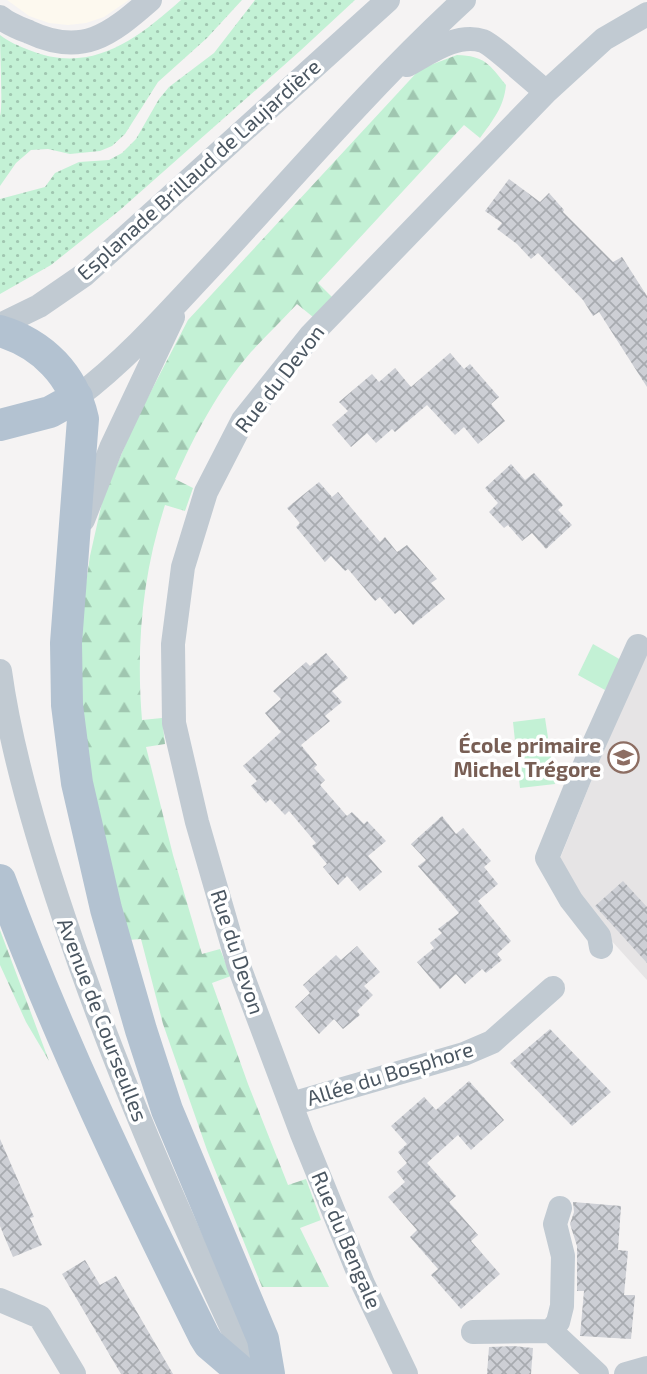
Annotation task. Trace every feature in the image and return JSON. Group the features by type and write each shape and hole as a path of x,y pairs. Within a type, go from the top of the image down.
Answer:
{"main road":[{"path":"1,328 31,343 63,373 77,397 83,419 74,562 67,611 66,705 77,783 96,868 141,1031 167,1110 263,1339 269,1374"},
{"path":"7,423 50,412 77,397"},
{"path":"0,880 78,1072 134,1195 204,1336 209,1344 249,1369"}],"street":[{"path":"0,17 62,44 94,39 120,26 150,0"},
{"name":"Esplanade Brillaud de Laujardière","path":"1,328 84,275 388,0"},
{"path":"77,397 100,380 182,297 388,74 464,0"},
{"name":"Rue du Devon","path":"291,1104 238,964 198,822 174,723 173,644 183,567 206,492 243,419 311,335 546,92 604,39 647,14"},
{"path":"388,74 450,43 484,41 546,92"},
{"path":"74,562 90,496 182,297"},
{"path":"601,947 599,936 571,900 547,858 588,757 638,646"},
{"name":"Avenue de Courseulles","path":"0,671 25,790 83,974 119,1074 249,1369"},
{"name":"Allée du Bosphore","path":"291,1104 464,1054 492,1041 553,988"},
{"name":"Rue du Bengale","path":"291,1104 363,1284 406,1374"},
{"path":"551,1331 558,1322 562,1306 563,1256 555,1224 560,1208"},
{"path":"0,1300 40,1317 74,1374"},
{"path":"473,1332 551,1331 597,1374"},
{"path":"626,1374 647,1368"}],"shaded area":[{"path":"7,0 129,0 104,17 68,25 49,23 29,16"},
{"name":"École primaire Michel Trégore","path":"647,654 647,980 573,898 559,861 642,655"}],"green space":[{"path":"181,0 242,0 207,38 158,82 125,134 112,146 100,151 70,154 48,149 31,150 16,163 0,186 0,35 10,42 51,57 92,56 129,40"},
{"path":"255,0 355,0 120,210 51,265 0,294 0,199 45,187 55,173 79,162 109,160 122,153 136,139 169,87 214,53"},
{"path":"457,55 486,62 506,85 497,113 480,138 464,125 318,283 332,297 313,317 297,304 239,367 208,413 175,479 193,488 185,511 165,505 146,585 140,666 142,720 162,718 165,744 146,747 173,855 202,954 220,949 231,976 212,983 288,1185 306,1179 321,1220 300,1228 329,1287 262,1287 207,1150 163,1024 141,939 129,940 95,817 80,713 78,636 90,556 103,498 135,422 188,320 420,69"},
{"path":"593,644 621,660 605,690 578,675"},
{"path":"545,718 555,784 520,788 513,722"},
{"path":"0,930 49,1061 26,1022 0,965"}],"building":[{"path":"509,179 540,202 549,193 563,212 613,262 622,257 647,296 647,387 599,312 593,316 583,300 538,253 531,259 497,229 502,223 485,211"},
{"path":"450,353 464,369 470,364 499,397 491,404 505,421 478,444 464,427 455,435 427,405 395,432 392,429 376,443 367,433 351,447 332,425 348,411 339,402 372,374 379,382 395,368 411,387"},
{"path":"511,464 525,480 534,473 563,505 558,510 572,525 546,549 532,533 522,541 508,525 504,528 489,512 498,503 485,488"},
{"path":"319,482 332,497 338,492 380,542 385,537 397,552 407,545 437,579 431,583 445,599 413,625 400,610 395,614 380,597 375,601 348,569 345,571 331,556 325,562 296,527 300,523 287,508"},
{"path":"326,653 348,678 332,691 342,702 325,716 330,721 301,745 317,765 314,768 325,780 320,785 347,816 352,812 364,824 367,821 386,841 368,856 382,872 360,891 347,876 338,885 323,867 327,864 312,846 316,843 289,811 285,815 270,799 266,803 251,786 257,781 243,766 281,732 265,713 281,699 273,691 306,662 310,666"},
{"path":"442,816 456,834 463,828 491,861 484,867 498,884 478,901 511,941 497,954 502,960 486,973 482,969 465,984 456,974 440,989 417,962 434,948 430,943 442,933 438,929 459,913 418,866 426,860 411,844"},
{"path":"623,881 647,907 647,963 595,906"},
{"path":"357,946 380,972 364,986 373,995 357,1011 360,1015 343,1029 334,1019 319,1034 295,1007 310,993 303,985 336,955 341,960"},
{"path":"550,1029 611,1092 572,1126 510,1063"},
{"path":"469,1081 504,1120 471,1150 458,1135 427,1163 456,1196 449,1202 478,1235 471,1241 500,1274 461,1309 431,1275 438,1269 410,1237 417,1230 388,1197 405,1182 397,1172 407,1163 398,1152 407,1144 391,1126 424,1097 436,1110"},
{"path":"0,1139 34,1217 30,1218 42,1245 13,1257 0,1226"},
{"path":"573,1202 621,1206 618,1250 628,1251 624,1295 635,1295 631,1339 580,1336 584,1291 577,1291 577,1246 570,1224 574,1212"},
{"path":"85,1260 100,1285 116,1276 173,1374 121,1374 62,1274"},
{"path":"489,1347 533,1348 531,1374 487,1374"}],"place":[{"name":"École primaire Michel Trégore","path":"624,758"}]}
